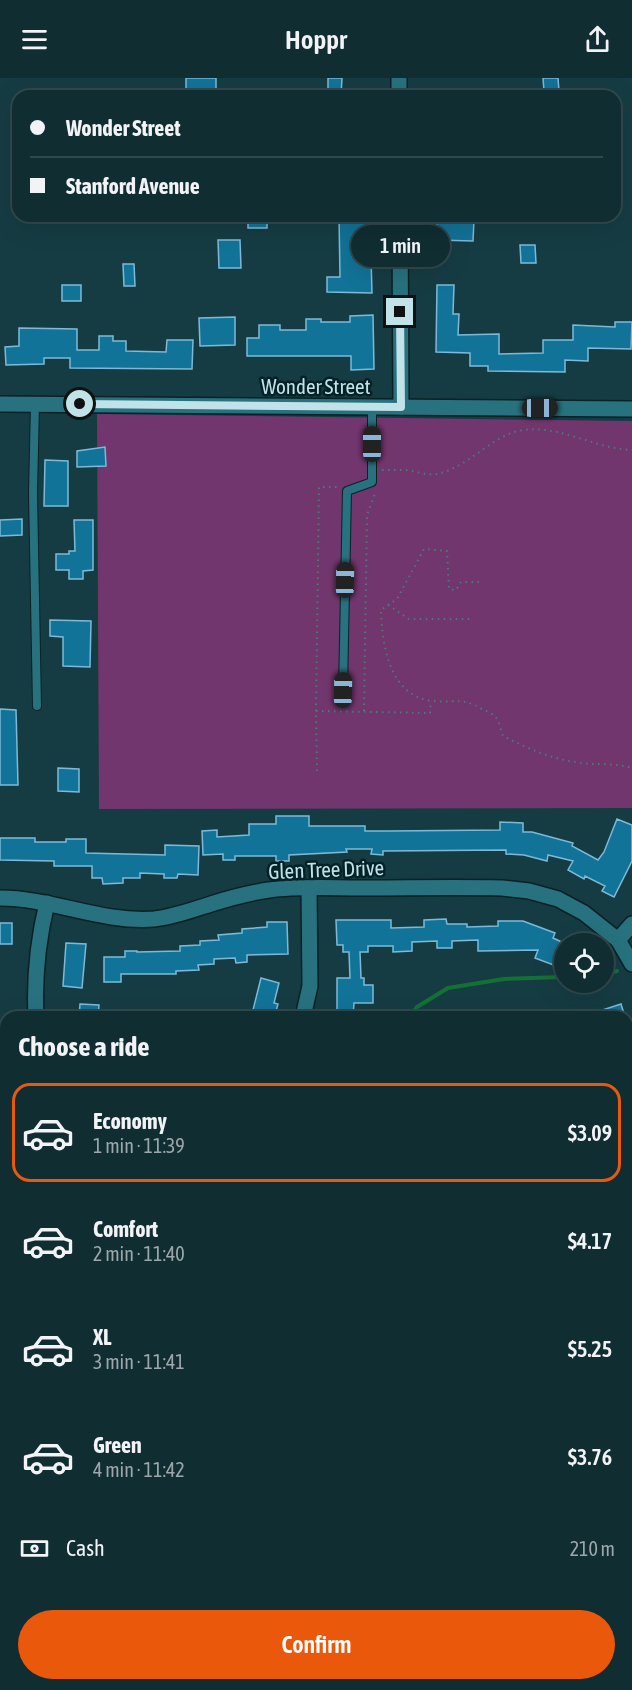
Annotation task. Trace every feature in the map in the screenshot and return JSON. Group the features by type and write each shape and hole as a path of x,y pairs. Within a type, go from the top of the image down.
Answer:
{"street":[{"path":"399,222 401,407"},
{"name":"Wonder Street","path":"0,404 632,409"},
{"path":"304,1011 310,986 309,888"},
{"name":"Glen Tree Drive","path":"0,898 20,898 128,920 155,919 181,914 238,896 270,890 502,888 529,891 558,899 584,913 618,940 632,964"},
{"path":"36,1011 36,960 47,903"},
{"path":"618,940 632,924"}],"lane":[{"path":"35,404 33,493 37,706"},
{"path":"343,690 347,491 372,482 372,407"}],"path":[{"path":"380,470 406,470 436,474 462,463 522,430 560,433 607,448 632,450"},
{"path":"317,771 319,487 339,487"},
{"path":"364,711 367,515 377,489"},
{"path":"479,582 461,582 456,590 449,589 447,551 424,549 397,599 381,610 386,654 398,682 412,694 431,701 469,701 496,717 503,736 541,754 577,763 619,764 632,768"},
{"path":"388,605 409,620 470,619"},
{"path":"316,711 430,713 431,701"}],"shaded area":[{"path":"97,414 632,421 632,808 99,809"}],"building":[{"path":"186,78 216,78 216,90 186,90"},
{"path":"328,78 342,78 341,90 328,90"},
{"path":"543,78 558,78 559,90 544,90"},
{"path":"248,222 267,222 267,228 248,228"},
{"path":"339,222 370,222 372,293 327,292 327,277 340,277"},
{"path":"437,222 474,222 473,241 437,240"},
{"path":"218,240 240,240 241,268 219,268"},
{"path":"520,245 535,245 536,263 521,263"},
{"path":"123,264 134,264 135,286 124,286"},
{"path":"62,285 81,285 81,301 62,301"},
{"path":"437,285 454,285 453,314 459,314 458,335 499,334 499,354 543,353 543,340 573,340 573,325 615,327 615,322 632,322 631,349 588,348 588,361 565,360 565,372 488,371 488,366 470,366 470,353 436,352"},
{"path":"373,315 374,369 351,370 351,356 247,356 247,338 259,338 259,325 280,325 280,330 306,330 306,319 321,319 321,322 350,322 350,316"},
{"path":"235,317 235,345 200,346 199,318"},
{"path":"19,328 77,329 77,350 99,350 99,336 113,336 113,341 126,341 126,351 166,352 167,340 193,340 192,369 70,368 70,358 44,358 44,364 6,365 5,347 19,346"},
{"path":"105,447 106,466 77,467 77,451"},
{"path":"45,460 68,461 68,506 44,506"},
{"path":"22,519 22,535 0,536 0,520"},
{"path":"74,520 93,520 93,570 83,571 83,579 69,579 69,570 56,570 56,554 69,554 69,551 75,551"},
{"path":"50,620 91,621 90,667 63,666 63,637 50,636"},
{"path":"0,709 16,710 18,785 0,785"},
{"path":"58,768 79,769 79,792 58,791"},
{"path":"276,816 309,816 309,826 365,826 365,831 500,830 500,822 523,823 523,832 532,832 573,843 572,846 598,860 604,852 617,819 632,825 632,861 614,897 602,891 605,886 585,876 584,879 568,870 573,861 548,855 547,861 524,855 506,854 506,850 383,851 383,855 371,854 372,849 346,849 347,852 289,855 289,861 276,861 276,856 235,856 235,860 223,860 223,854 203,855 202,831 217,830 217,837 249,835 249,824 276,824"},
{"path":"0,838 35,838 35,842 66,842 66,839 86,839 86,853 165,855 165,845 199,846 198,875 178,874 177,878 164,878 164,874 140,873 140,878 123,878 123,883 103,884 102,878 92,878 92,866 54,866 54,861 0,860"},
{"path":"446,919 447,924 467,924 467,927 498,926 498,921 523,921 555,933 553,938 554,965 535,958 538,950 478,951 478,940 452,941 452,948 437,948 437,941 412,942 412,951 393,952 393,946 368,946 368,952 360,952 361,978 364,978 364,985 373,985 373,1003 354,1003 353,1011 337,1011 337,978 350,978 349,952 343,952 343,945 337,945 336,920 391,920 391,928 424,927 424,920"},
{"path":"267,922 287,922 288,954 247,955 247,962 236,963 235,958 214,959 214,964 198,965 199,970 176,971 176,974 121,974 121,982 104,982 104,957 125,957 125,951 180,951 180,946 200,945 200,941 219,940 218,935 242,933 242,929 267,927"},
{"path":"0,923 12,923 12,944 0,944"},
{"path":"66,943 86,944 82,988 63,986"},
{"path":"261,978 279,983 274,1003 278,1004 276,1011 253,1010"},
{"path":"80,1004 99,1005 98,1011 79,1011"},
{"path":"621,1004 623,1011 599,1011"}],"waterway":[{"path":"414,1011 448,988 504,979 554,977"}],"route":[{"path":"80,404 401,407 400,312"}]}
